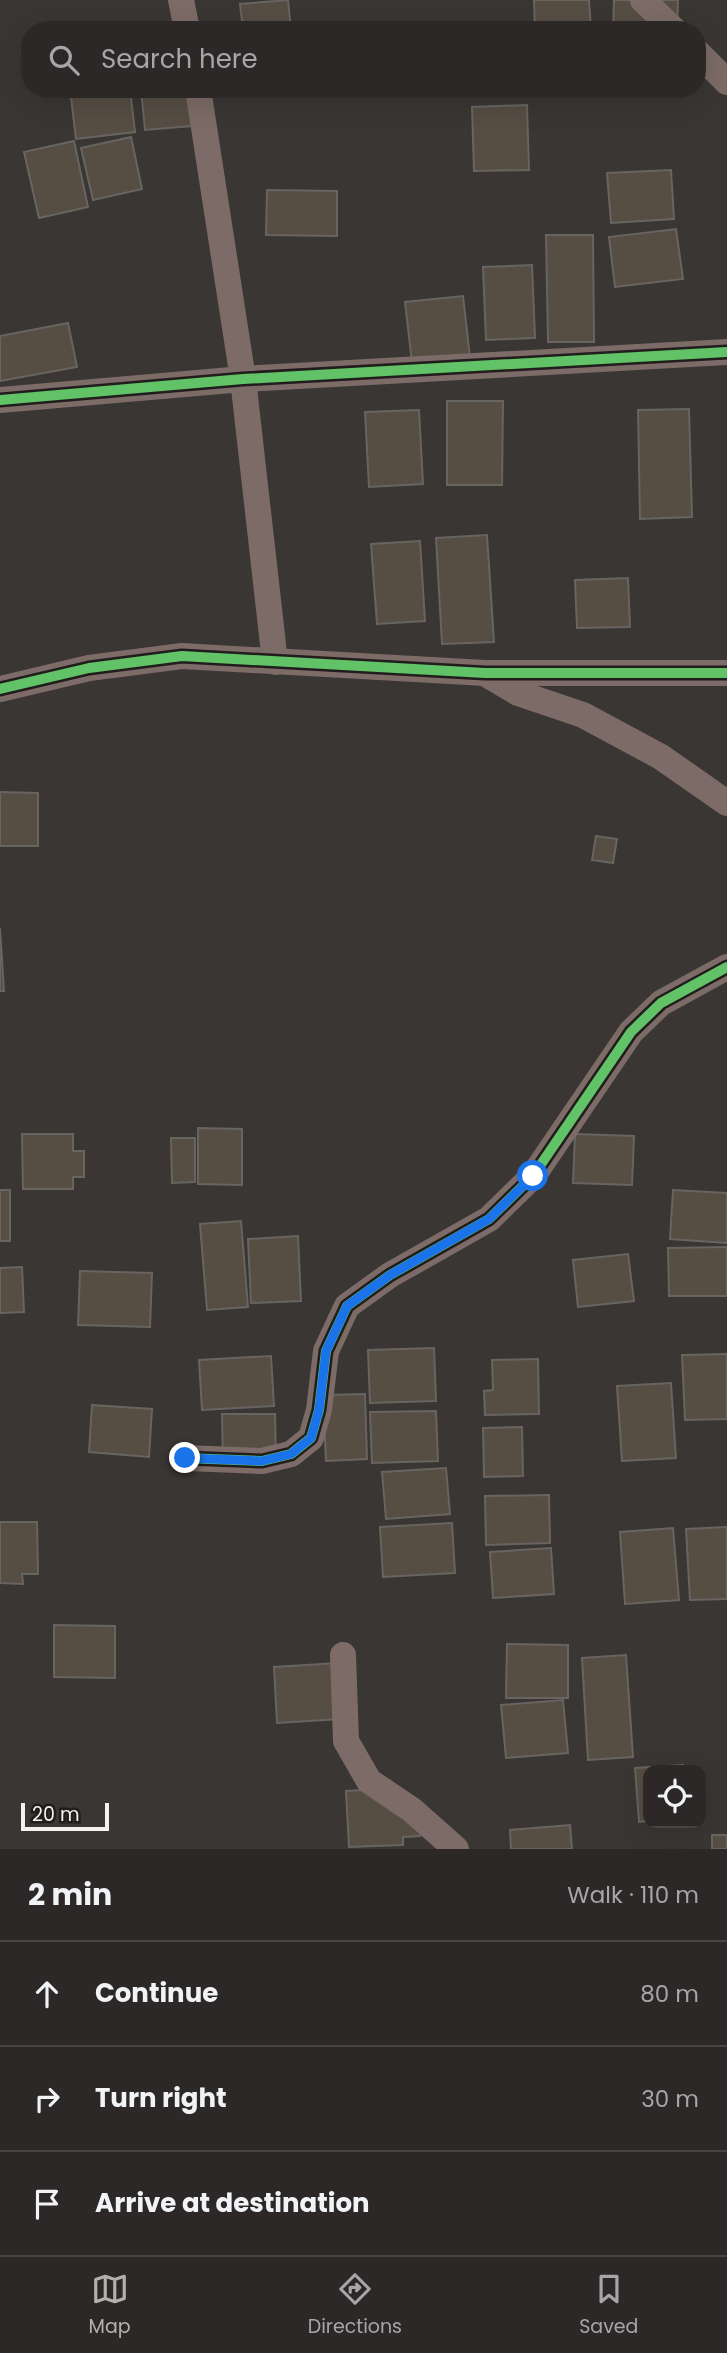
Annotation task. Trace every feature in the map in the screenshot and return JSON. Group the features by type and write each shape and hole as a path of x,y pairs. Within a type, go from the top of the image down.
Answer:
{"street":[{"path":"181,0 185,21"},
{"path":"643,0 665,21"},
{"path":"706,61 727,82"},
{"path":"199,98 243,379 275,662"},
{"path":"0,400 243,379 727,352"},
{"path":"0,683 0,689 89,668 182,656 485,673 727,673"},
{"path":"485,673 518,693 583,715 661,757 727,803"},
{"path":"185,1458 262,1461 291,1454 311,1438 319,1410 326,1351 347,1306 390,1275 489,1219 533,1176 631,1032 661,1003 727,967"},
{"path":"342,1655 346,1741 369,1781 412,1810 456,1849"}],"building":[{"path":"288,0 290,21 242,21 240,4"},
{"path":"534,0 589,0 590,21 535,21"},
{"path":"614,0 678,0 677,21 613,21"},
{"path":"71,98 131,98 135,132 76,139"},
{"path":"142,98 190,98 192,126 145,130"},
{"path":"527,105 529,170 474,171 472,107"},
{"path":"131,137 142,189 93,200 81,148"},
{"path":"74,141 88,207 39,218 24,152"},
{"path":"671,170 674,219 611,223 607,173"},
{"path":"267,190 337,191 337,236 266,235"},
{"path":"676,229 683,279 615,287 609,237"},
{"path":"546,235 593,235 594,342 548,342"},
{"path":"532,265 535,338 486,340 483,267"},
{"path":"463,296 470,357 412,363 405,302"},
{"path":"68,323 77,367 0,381 0,336"},
{"path":"447,401 503,401 502,485 447,485"},
{"path":"689,409 692,517 640,519 638,410"},
{"path":"419,410 423,484 369,487 365,412"},
{"path":"487,535 494,642 442,644 436,538"},
{"path":"420,541 425,621 377,624 371,544"},
{"path":"628,578 630,627 577,628 575,580"},
{"path":"0,792 38,793 38,846 0,846"},
{"path":"596,836 617,839 613,863 592,860"},
{"path":"0,928 4,991 0,991"},
{"path":"198,1128 242,1129 242,1185 198,1184"},
{"path":"22,1134 73,1134 73,1151 84,1151 84,1177 73,1177 73,1189 23,1189"},
{"path":"575,1134 634,1136 632,1185 573,1183"},
{"path":"171,1138 195,1138 195,1182 172,1183"},
{"path":"0,1190 10,1190 10,1241 0,1241"},
{"path":"673,1190 727,1193 727,1243 670,1239"},
{"path":"241,1221 248,1307 207,1310 200,1224"},
{"path":"298,1236 301,1301 251,1303 248,1239"},
{"path":"727,1247 727,1296 669,1296 668,1248"},
{"path":"628,1254 634,1301 578,1307 573,1260"},
{"path":"22,1267 24,1312 0,1313 0,1268"},
{"path":"80,1271 152,1273 150,1327 78,1325"},
{"path":"434,1348 436,1401 370,1403 368,1350"},
{"path":"727,1354 727,1419 685,1420 682,1355"},
{"path":"271,1356 274,1406 202,1410 199,1360"},
{"path":"538,1359 539,1414 485,1415 484,1391 493,1390 492,1360"},
{"path":"671,1383 676,1458 622,1461 617,1386"},
{"path":"365,1394 367,1459 326,1461 323,1395"},
{"path":"92,1405 152,1409 149,1457 89,1452"},
{"path":"436,1411 438,1461 372,1463 370,1412"},
{"path":"222,1414 275,1414 276,1463 223,1463"},
{"path":"522,1427 523,1476 484,1477 483,1428"},
{"path":"446,1468 450,1514 386,1519 382,1472"},
{"path":"549,1495 550,1543 486,1545 485,1496"},
{"path":"0,1522 37,1522 38,1574 22,1574 23,1584 0,1583"},
{"path":"452,1523 455,1573 383,1577 380,1527"},
{"path":"727,1527 727,1599 690,1600 686,1529"},
{"path":"673,1528 679,1600 625,1604 620,1532"},
{"path":"551,1548 554,1594 493,1598 490,1552"},
{"path":"54,1625 115,1626 115,1678 54,1677"},
{"path":"507,1644 568,1645 568,1698 506,1698"},
{"path":"626,1655 633,1757 588,1760 582,1658"},
{"path":"337,1663 340,1719 277,1723 274,1667"},
{"path":"563,1700 568,1753 506,1758 501,1705"},
{"path":"635,1768 643,1768 643,1822 639,1822"},
{"path":"400,1788 419,1814 420,1836 403,1837 403,1845 349,1847 346,1791"},
{"path":"570,1825 572,1849 511,1849 510,1830"},
{"path":"712,1835 727,1835 727,1849 712,1849"}],"cycle path":[{"path":"0,400 243,379 727,352"},
{"path":"0,689 89,668 182,656 485,673 727,673"},
{"path":"185,1458 262,1461 291,1454 311,1438 319,1410 326,1351 347,1306 390,1275 489,1219 533,1176 631,1032 661,1003 727,967"}],"route":[{"path":"185,1458 262,1461 291,1454 311,1438 319,1410 326,1351 347,1306 390,1275 489,1219 533,1176"}]}
